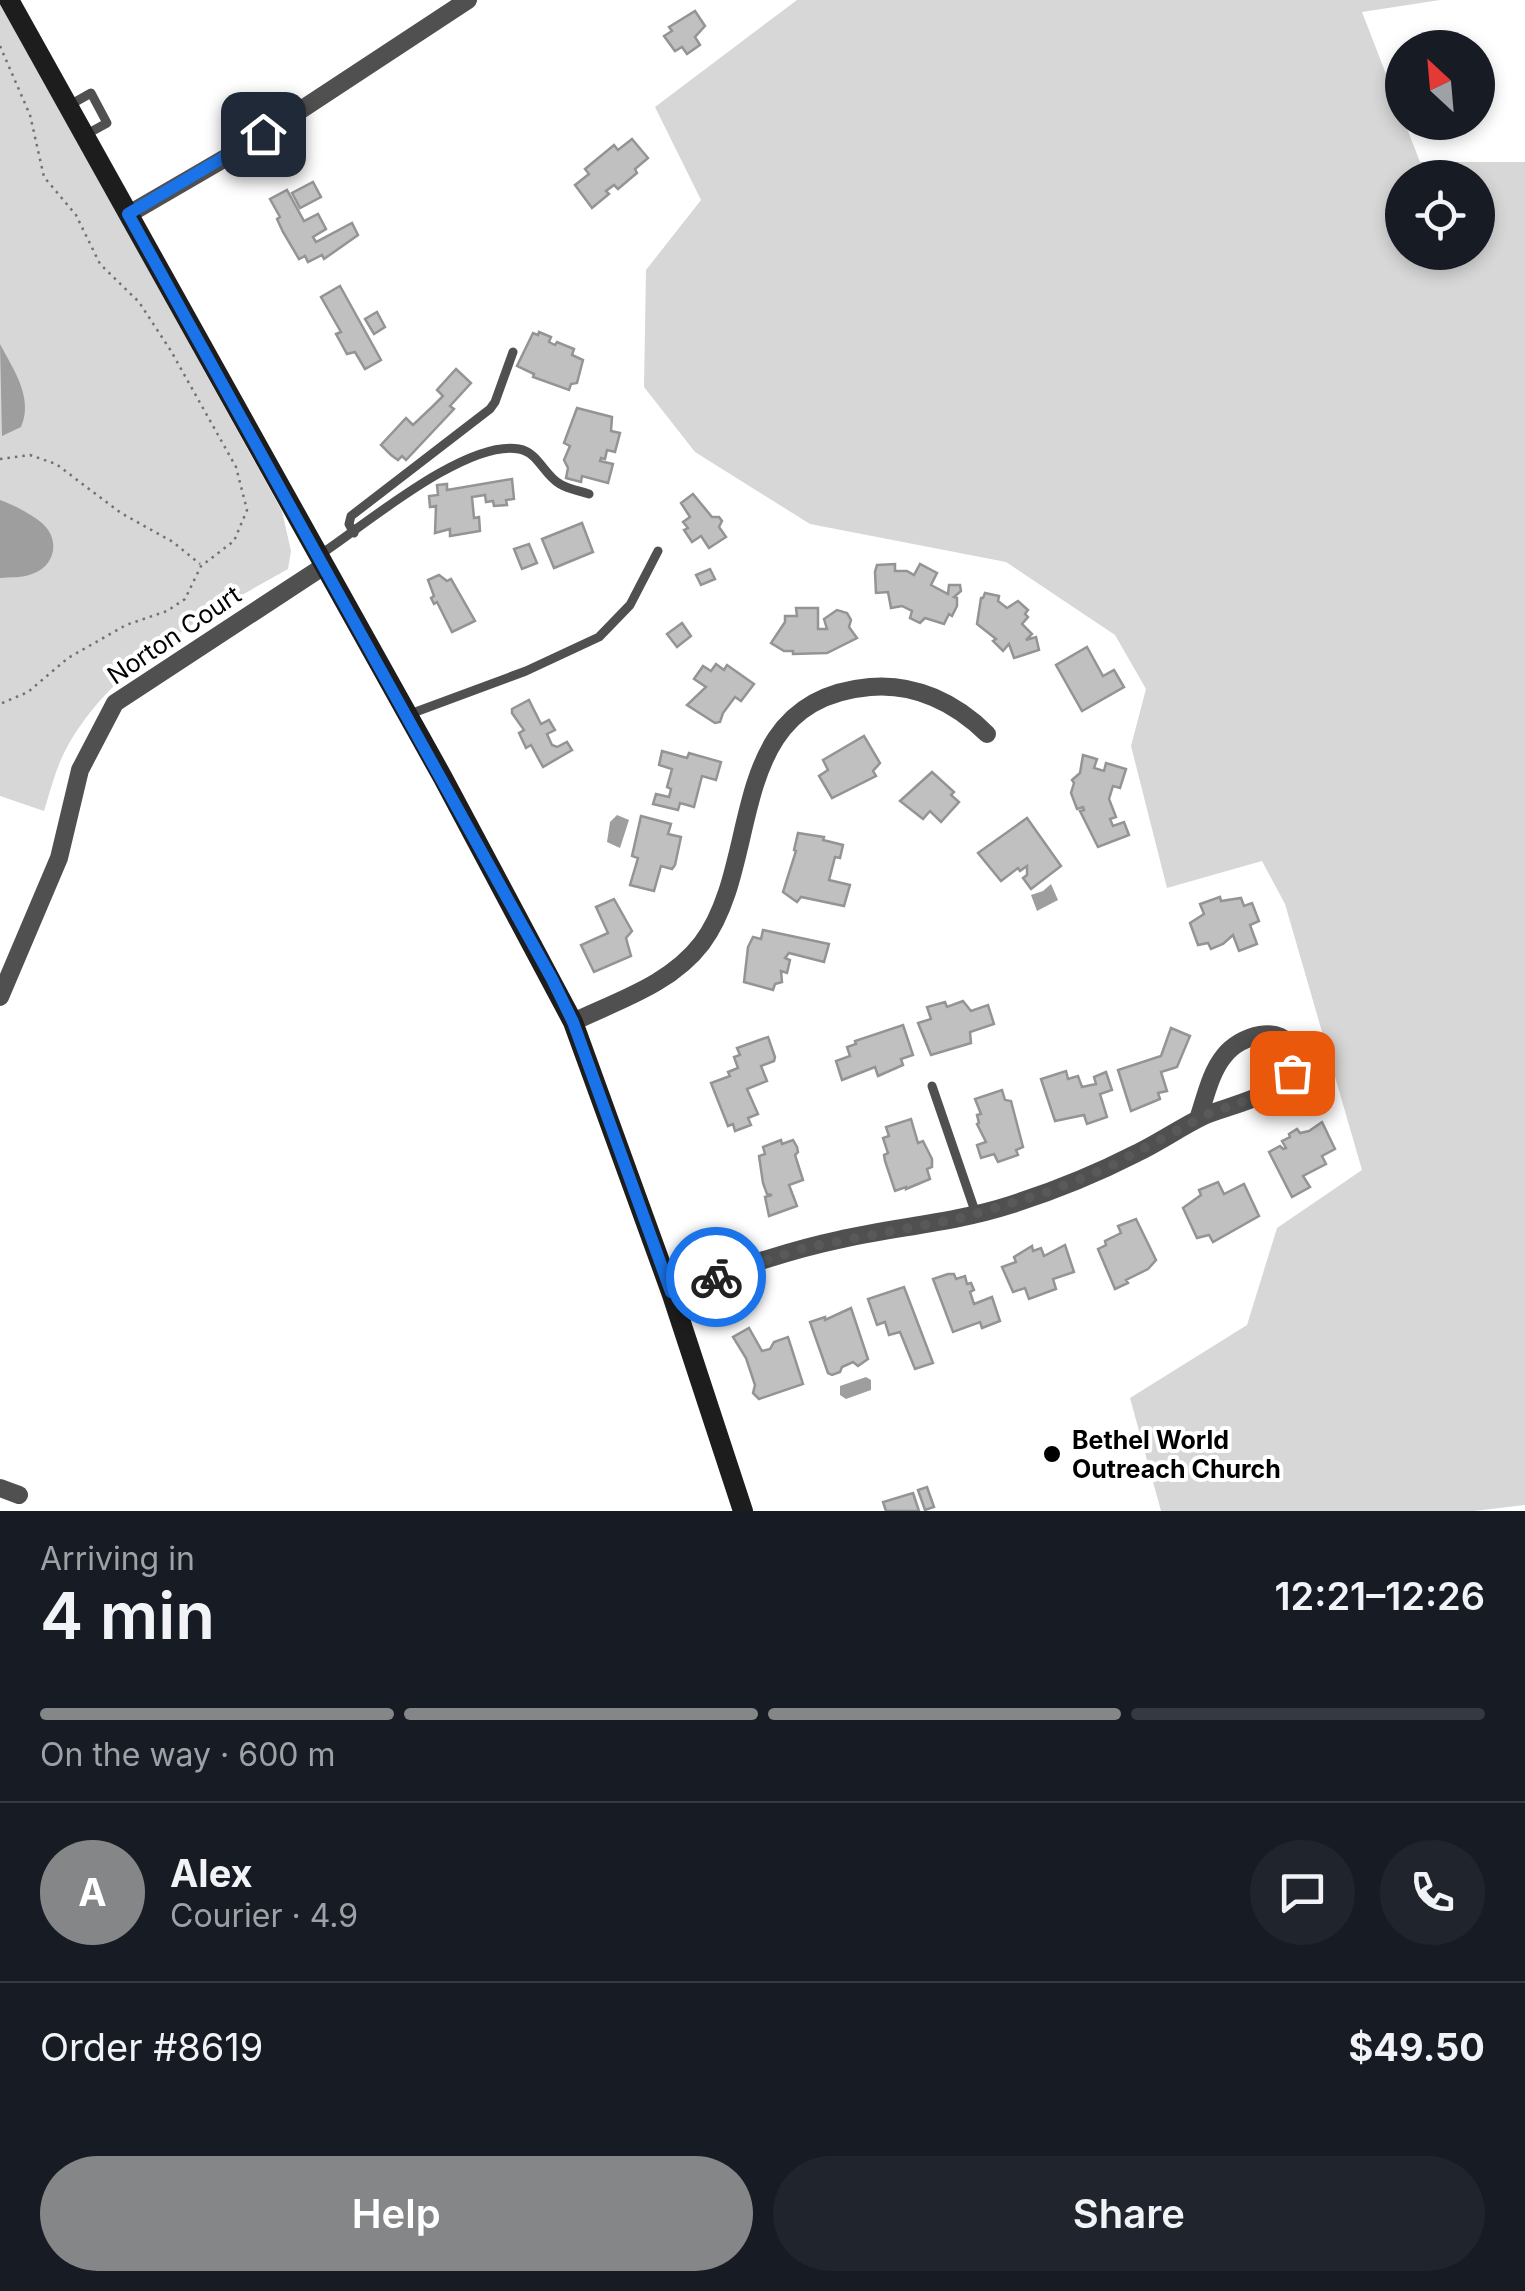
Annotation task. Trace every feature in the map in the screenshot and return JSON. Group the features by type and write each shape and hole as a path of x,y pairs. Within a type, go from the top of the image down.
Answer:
{"main road":[{"path":"9,0 515,909 573,1022 671,1292 743,1511"}],"street":[{"path":"128,214 246,146 468,0"},
{"name":"Norton Court","path":"0,997 59,858 80,770 115,703 322,561"},
{"path":"573,1022 669,976 705,940 726,893 759,769 784,729 808,708 852,690 900,688 930,695 954,707 987,734"},
{"path":"671,1292 820,1244 976,1214 1077,1181 1198,1119 1248,1102 1287,1080 1295,1064 1289,1044 1268,1033 1229,1050 1216,1068 1198,1119"},
{"path":"0,1488 20,1495"}],"lane":[{"path":"354,533 348,524 350,516 456,437 495,402 513,352"},
{"path":"322,561 354,533 442,471 504,448 526,450 559,484 589,494"},
{"path":"408,716 526,671 600,637 630,604 658,551"},
{"path":"932,1086 976,1214"}],"path":[{"path":"0,46 30,114 44,177 76,215 100,264 139,302 155,325 241,478 247,510 242,529 224,550 202,565 190,593 176,605 110,634 68,658 28,692 0,704"},
{"path":"0,458 30,455 48,459 121,513 202,565"}],"shaded area":[{"path":"797,0 1440,0 1362,12 1385,71 1385,140 1411,140 1419,160 1385,160 1385,270 1495,270 1495,162 1525,162 1525,1505 1474,1511 1161,1511 1130,1398 1247,1325 1277,1228 1362,1170 1285,904 1262,861 1167,888 1131,746 1146,689 1115,635 1006,562 810,524 695,452 644,387 646,270 701,200 655,107"},
{"path":"0,3 282,511 291,551 288,569 162,645 106,694 64,753 44,811 0,796"},
{"path":"0,344 20,384 25,405 21,427 2,436"},
{"path":"0,500 28,513 52,537 53,552 40,570 0,578"},
{"path":"617,815 629,820 620,848 607,842 610,822"},
{"path":"1051,884 1058,900 1037,911 1031,895"},
{"path":"866,1377 871,1380 871,1390 846,1399 840,1395 840,1386"}],"building":[{"path":"695,11 705,26 695,37 700,45 687,54 682,47 675,51 664,36 672,31 669,27"},
{"path":"632,139 648,158 635,169 637,173 618,189 614,185 606,191 609,194 592,208 575,185 589,174 585,169 614,145 618,150"},
{"path":"313,182 321,197 300,208 292,193"},
{"path":"287,190 304,221 318,214 326,229 313,237 316,242 352,223 358,235 324,259 322,255 308,262 305,256 299,259 270,199"},
{"path":"340,286 381,360 365,369 355,352 347,354 336,334 341,332 321,297"},
{"path":"377,312 385,327 374,334 365,319"},
{"path":"533,333 551,337 549,342 555,345 557,342 574,349 572,355 583,360 577,383 571,384 569,390 533,377 534,374 517,366"},
{"path":"456,369 471,383 450,406 454,409 406,460 402,456 398,460 381,445 406,418 413,425 443,396 437,390"},
{"path":"577,408 612,417 611,431 620,433 615,452 607,450 605,459 600,461 613,464 608,483 582,476 581,482 566,478 568,468 564,460 570,446 564,443"},
{"path":"512,479 514,499 506,500 507,505 494,506 493,501 486,502 485,495 472,497 480,531 450,536 450,529 435,533 436,506 430,507 429,496 438,495 437,485 447,484 447,490"},
{"path":"693,494 712,517 722,521 719,527 726,537 709,548 701,536 692,542 684,530 688,528 683,522 690,517 681,503"},
{"path":"582,523 593,552 554,568 542,539"},
{"path":"529,544 537,563 522,569 514,549"},
{"path":"895,564 895,571 914,575 920,564 937,573 931,585 948,594 949,585 960,585 961,591 954,597 957,606 944,624 925,618 920,623 910,618 912,611 902,606 891,608 888,592 876,593 877,565"},
{"path":"710,569 715,579 701,585 696,575"},
{"path":"439,575 447,581 451,579 475,621 452,632 437,602 434,604 431,598 434,596 428,580"},
{"path":"985,593 999,596 998,601 1007,608 1018,601 1028,610 1022,624 1032,634 1026,640 1036,637 1039,650 1014,658 1009,644 1003,651 993,641 996,639 977,624"},
{"path":"796,608 818,608 818,629 827,629 824,619 837,610 847,613 849,627 857,638 827,653 784,651 771,643 785,616 797,616"},
{"path":"682,623 691,636 677,647 667,634"},
{"path":"1087,647 1103,676 1114,670 1124,687 1082,711 1056,665"},
{"path":"716,664 724,670 727,665 754,684 741,701 735,697 720,722 715,723 687,705 706,687 694,679 703,666 711,671"},
{"path":"529,700 541,724 549,720 555,730 547,734 552,745 567,742 572,750 543,767 531,745 526,748 519,733 524,730 512,713 512,709"},
{"path":"864,736 880,763 873,771 876,776 832,798 819,776 828,770 823,760"},
{"path":"662,751 721,762 716,780 702,776 694,807 680,803 678,810 653,804 656,794 669,797 671,789 667,787 672,769 659,765"},
{"path":"1083,755 1097,759 1094,768 1104,771 1106,763 1126,769 1120,788 1113,786 1109,799 1116,817 1110,819 1113,826 1124,822 1129,835 1098,847 1080,811 1083,807 1077,809 1071,793"},
{"path":"932,772 959,802 941,822 930,811 923,819 900,801"},
{"path":"641,816 671,824 668,834 681,837 675,865 672,869 661,866 654,891 630,885 638,858 632,856"},
{"path":"1027,818 1061,866 1031,889 1023,878 1027,866 1001,881 978,853"},
{"path":"798,833 843,845 829,880 850,885 844,906 801,897 797,902 783,892"},
{"path":"1220,897 1221,901 1241,898 1244,906 1252,903 1259,921 1250,925 1257,944 1239,951 1233,935 1211,949 1208,943 1198,945 1190,923 1204,914 1200,904"},
{"path":"614,899 632,931 626,938 631,956 594,972 581,945 608,933 596,907"},
{"path":"763,930 829,944 824,962 789,953 785,958 790,960 787,973 781,971 782,982 775,984 773,990 744,982 748,947 753,937 761,939"},
{"path":"963,1001 971,1011 988,1005 994,1024 970,1032 971,1043 931,1055 918,1023 931,1019 927,1007 945,1002 947,1007"},
{"path":"903,1025 913,1055 901,1059 903,1065 878,1076 875,1067 842,1080 836,1061 850,1056 847,1047"},
{"path":"1171,1028 1190,1036 1177,1067 1161,1072 1167,1091 1158,1093 1160,1099 1131,1111 1118,1070 1161,1056"},
{"path":"768,1037 775,1057 761,1066 767,1081 747,1089 758,1114 748,1118 751,1125 735,1131 733,1124 728,1126 711,1083 730,1076 728,1072 738,1068 734,1057 740,1055 737,1048"},
{"path":"1066,1071 1068,1079 1078,1076 1082,1087 1096,1084 1094,1077 1106,1072 1112,1090 1100,1094 1107,1117 1087,1124 1084,1115 1055,1121 1041,1079"},
{"path":"1002,1090 1005,1100 1011,1101 1023,1147 1016,1150 1018,1155 998,1162 994,1154 981,1158 977,1145 986,1142 977,1124 977,1115 981,1114 975,1099"},
{"path":"911,1119 918,1143 923,1141 932,1159 932,1167 927,1169 930,1179 895,1191 885,1161 884,1155 888,1153 883,1138 889,1136 886,1127"},
{"path":"1322,1122 1335,1149 1322,1156 1326,1164 1303,1176 1310,1187 1292,1197 1269,1152 1280,1146 1286,1148 1282,1141 1297,1129 1300,1133 1309,1131"},
{"path":"781,1140 782,1144 793,1140 797,1147 795,1155 803,1180 789,1185 797,1206 769,1216 765,1197 772,1195 767,1194 763,1183 759,1156 765,1154 763,1147"},
{"path":"1218,1182 1224,1194 1244,1184 1259,1216 1213,1242 1209,1235 1197,1238 1183,1208 1201,1195 1199,1190"},
{"path":"1136,1219 1156,1260 1115,1289 1098,1249 1121,1233 1118,1226"},
{"path":"1065,1245 1074,1272 1053,1279 1056,1289 1029,1299 1025,1288 1013,1292 1002,1267 1016,1262 1014,1257 1032,1246 1033,1251 1041,1248 1044,1256"},
{"path":"954,1274 956,1279 965,1276 974,1290 970,1292 974,1304 992,1297 1000,1321 982,1328 980,1322 953,1332 933,1279"},
{"path":"904,1287 933,1363 915,1369 900,1332 889,1335 885,1322 877,1325 868,1299"},
{"path":"851,1308 868,1359 858,1366 853,1362 832,1375 810,1322"},
{"path":"749,1328 762,1351 788,1337 803,1384 759,1399 753,1393 755,1385 746,1358 733,1337"},
{"path":"927,1487 934,1507 925,1510 918,1490"},
{"path":"913,1493 919,1511 886,1511 883,1502"}],"way so far":[{"path":"716,1277 804,1248 961,1218 1045,1193 1138,1153 1208,1114 1248,1102 1282,1084 1292,1073"}],"place":[{"name":"Bethel World Outreach Church","path":"1052,1454"}],"route":[{"path":"263,134 128,214 552,979 573,1022 671,1292 716,1277"}]}
